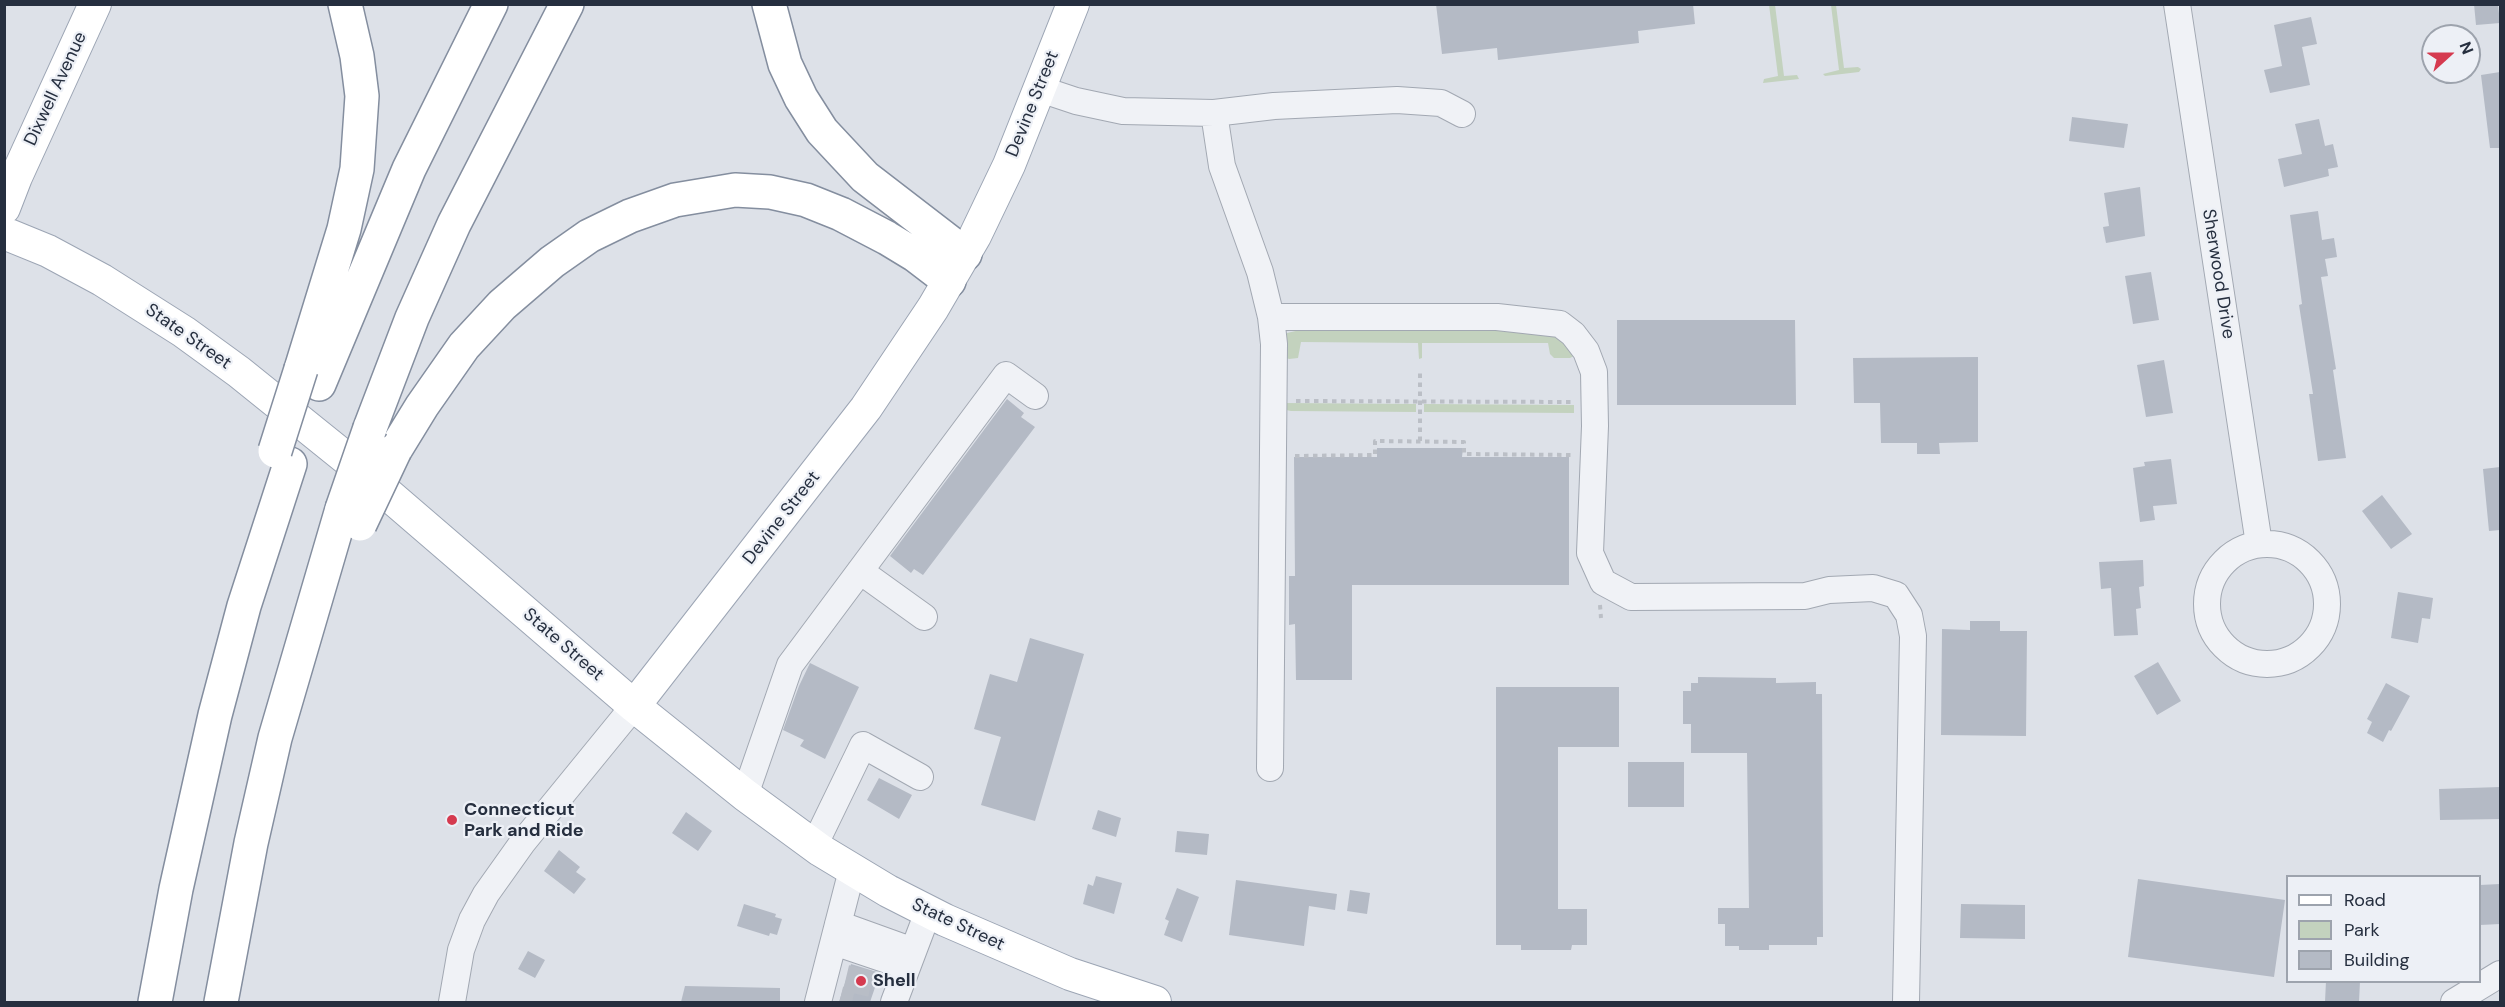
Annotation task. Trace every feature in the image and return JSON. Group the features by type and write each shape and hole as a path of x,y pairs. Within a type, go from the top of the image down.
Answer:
{"highway":[{"path":"155,1002 195,801 282,457 310,376 344,229 360,147 362,114 359,74 345,4"},
{"path":"310,376 491,4"},
{"path":"221,1002 260,802 306,624 335,588 370,428 412,318 454,224 567,4"},
{"path":"769,4 779,46 789,73 822,131 957,268"},
{"path":"351,516 464,346 502,305 552,262 589,236 630,216 675,200 735,190 770,192 806,200 841,214 915,255 957,268"}],"main road":[{"name":"Dixwell Avenue","path":"4,208 15,177 95,4"},
{"name":"Devine Street","path":"634,706 866,408 957,268 1009,165 1073,4"},
{"name":"State Street","path":"4,233 48,251 102,280 184,332 239,372 308,426 634,706 745,795 814,846 928,912 1070,974 1155,1002"}],"street":[{"name":"Sherwood Drive","path":"2177,4 2259,544"},
{"path":"1040,89 1076,101 1123,111 1214,113 1274,106 1397,100 1441,103 1462,114"},
{"path":"1214,113 1222,166 1260,272 1271,317 1274,344 1270,768"},
{"path":"1271,317 1497,317 1560,324 1573,334 1586,351 1594,372 1595,426 1590,553 1594,568 1603,582 1631,597 1805,596 1829,590 1873,588 1896,595 1909,615 1912,636 1906,1002"},
{"path":"745,795 790,665 1006,375 1035,396"},
{"path":"2259,544 2278,545 2295,551 2311,563 2321,578 2326,597 2326,615 2320,633 2308,648 2293,659 2275,664 2254,663 2234,655 2219,641 2209,622 2207,602 2211,581 2222,564 2239,551 2259,544"},
{"path":"860,571 924,617"},
{"name":"Devine Street","path":"452,1002 461,950 472,920 486,894 530,833 634,706"},
{"path":"814,846 863,745 920,777"},
{"path":"830,989 836,933 852,870"},
{"path":"889,993 910,959 928,912"},
{"path":"836,933 910,959"},
{"path":"2454,1002 2500,974"}],"path":[{"path":"1420,371 1420,441"},
{"path":"1273,453 1286,456 1375,455 1375,441 1420,441 1464,442 1464,454 1581,455"}],"green space":[{"path":"1769,5 1775,5 1784,76 1797,75 1799,79 1763,83 1764,79 1778,76"},
{"path":"1831,5 1836,5 1844,68 1858,67 1861,69 1859,72 1825,76 1823,74 1839,70"},
{"path":"1300,330 1484,330 1549,334 1562,339 1574,356 1554,358 1550,354 1548,343 1422,343 1422,358 1419,359 1418,343 1301,342 1298,358 1289,359 1287,358 1287,333"},
{"path":"1284,403 1416,404 1416,412 1291,411 1286,410"},
{"path":"1424,404 1574,405 1574,413 1424,412"}],"building":[{"path":"1436,4 1693,4 1695,24 1638,31 1639,43 1498,60 1497,48 1442,54"},
{"path":"2474,4 2498,4 2500,23 2476,24"},
{"path":"2311,17 2317,44 2302,47 2310,85 2270,93 2264,70 2282,66 2274,25"},
{"path":"2500,72 2500,148 2490,148 2481,75"},
{"path":"2072,117 2128,124 2124,148 2069,141"},
{"path":"2319,119 2325,146 2333,144 2338,167 2328,169 2329,176 2284,187 2278,159 2302,154 2295,124"},
{"path":"2140,187 2145,236 2106,243 2103,227 2109,226 2104,193"},
{"path":"2318,211 2322,240 2334,238 2337,257 2325,259 2328,276 2321,277 2336,369 2333,370 2346,458 2318,461 2309,394 2313,394 2299,305 2302,304 2290,215"},
{"path":"2151,272 2159,320 2133,324 2125,276"},
{"path":"1617,320 1795,320 1796,405 1617,405"},
{"path":"1978,357 1978,442 1939,443 1940,454 1917,454 1917,443 1881,443 1880,403 1854,403 1853,358"},
{"path":"2164,360 2173,413 2146,417 2137,365"},
{"path":"1007,399 1024,413 1021,417 1035,427 923,575 914,569 911,573 890,556"},
{"path":"1377,448 1463,448 1462,457 1569,457 1569,585 1352,585 1352,680 1296,680 1295,624 1289,625 1289,576 1295,576 1294,457 1377,457"},
{"path":"2171,459 2177,504 2153,506 2155,520 2140,522 2133,468 2145,466 2144,462"},
{"path":"2500,467 2500,530 2489,531 2483,469"},
{"path":"2382,495 2412,534 2391,549 2362,511"},
{"path":"2143,560 2144,586 2139,587 2141,608 2136,609 2138,635 2114,636 2111,588 2101,589 2099,562"},
{"path":"2398,592 2433,598 2430,619 2422,618 2418,643 2391,638"},
{"path":"1970,621 2000,621 2000,631 2027,631 2026,736 1941,735 1942,629 1970,630"},
{"path":"1030,638 1084,654 1035,821 981,805 1001,737 974,729 990,674 1017,682"},
{"path":"2158,662 2181,701 2157,715 2134,676"},
{"path":"810,663 859,687 825,759 800,746 804,740 783,730"},
{"path":"1698,677 1776,678 1776,683 1816,682 1816,694 1822,694 1823,937 1817,937 1817,945 1769,945 1769,950 1739,950 1739,946 1725,946 1725,924 1718,924 1718,908 1749,908 1747,753 1691,753 1691,724 1683,724 1683,691 1691,691 1691,683 1698,683"},
{"path":"2386,683 2410,696 2383,742 2367,733 2372,722 2367,719"},
{"path":"1496,687 1619,687 1619,747 1558,747 1558,909 1587,909 1587,945 1572,945 1571,950 1521,950 1521,945 1496,945"},
{"path":"1628,762 1684,762 1684,807 1628,807"},
{"path":"879,778 912,795 899,819 867,800"},
{"path":"2500,787 2500,819 2440,820 2439,789"},
{"path":"1098,810 1121,818 1116,837 1092,829"},
{"path":"686,812 712,831 698,851 672,833"},
{"path":"1177,831 1209,834 1207,855 1175,852"},
{"path":"559,850 580,867 576,872 586,879 574,894 544,871"},
{"path":"1096,876 1122,883 1114,914 1083,904 1088,884 1093,886"},
{"path":"2138,879 2285,900 2274,977 2128,957"},
{"path":"1236,880 1337,894 1335,910 1309,906 1304,946 1229,935"},
{"path":"2500,884 2500,924 2481,925 2481,885"},
{"path":"1177,888 1199,897 1182,942 1164,935 1169,921 1165,919"},
{"path":"1350,890 1370,893 1367,914 1347,911"},
{"path":"744,904 776,914 775,917 782,919 777,935 770,933 769,936 737,926"},
{"path":"1961,904 2025,905 2025,939 1960,938"},
{"path":"528,951 545,960 535,978 518,969"},
{"name":"Shell","path":"851,964 880,973 870,1002 839,1002"},
{"path":"2326,983 2360,983 2359,1002 2325,1002"},
{"path":"685,986 780,988 780,1002 681,1002"}],"tunnel":[{"path":"846,978 875,985"},
{"path":"840,999 852,1002"}],"place":[{"name":"Connecticut Park and Ride","path":"452,820"},
{"name":"Shell","path":"861,981"}]}
